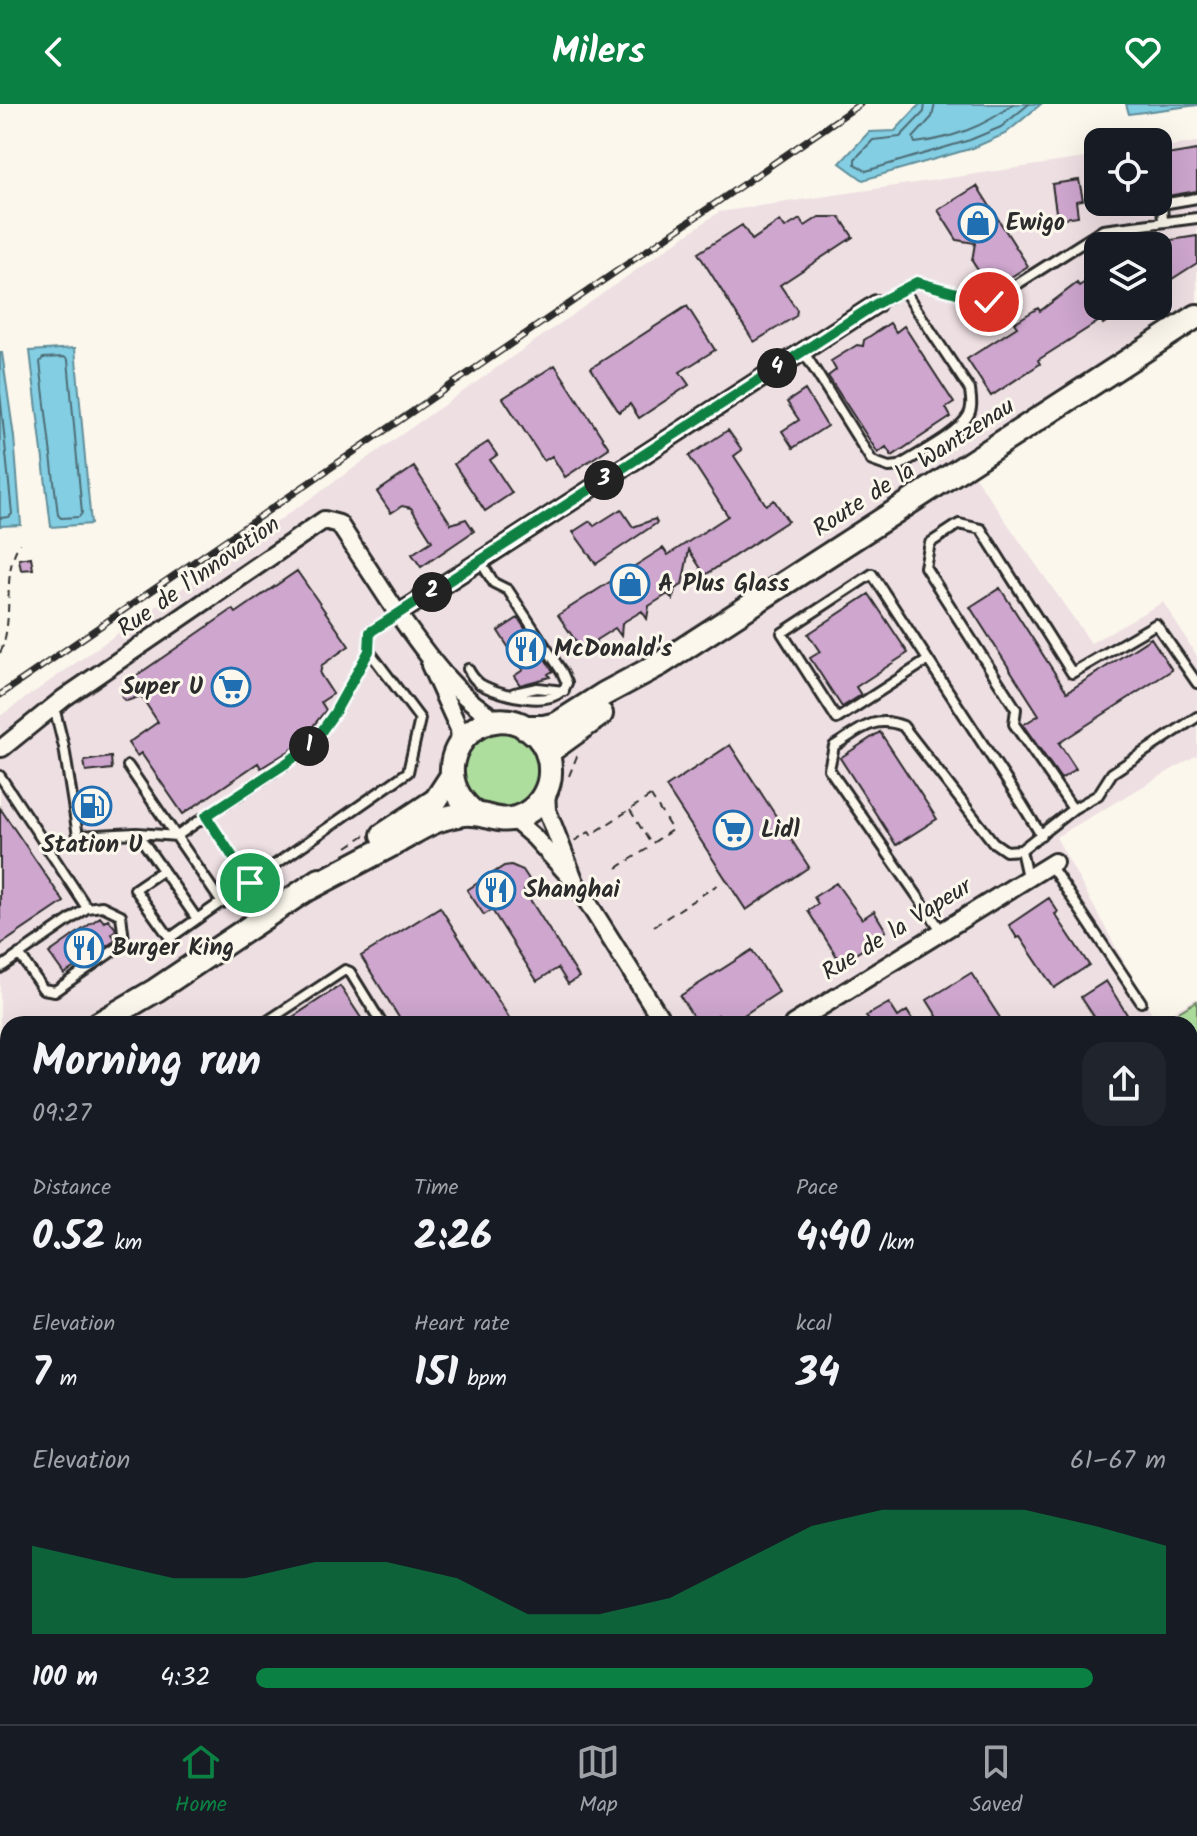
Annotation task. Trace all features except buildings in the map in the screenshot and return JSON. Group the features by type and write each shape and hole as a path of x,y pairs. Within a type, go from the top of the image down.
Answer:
{"main road":[{"name":"Route de la Wantzenau","path":"524,727 557,724 660,664 1197,316"},
{"name":"Route de la Wantzenau","path":"547,753 612,706 660,664"},
{"path":"499,721 524,727 542,742 547,753 550,779 546,791 538,804 513,819 488,819 476,814 455,791 451,777 454,753 460,742 477,727 499,721"},
{"path":"112,1016 308,889 436,800 451,777"},
{"path":"308,889 437,821 476,814"},
{"path":"126,1016 156,990"}],"street":[{"path":"499,721 468,700 422,649 398,614 876,304"},
{"name":"Rue de l'Innovation","path":"1,749 54,707 324,520 339,524 398,614"},
{"path":"422,649 452,710 460,742"},
{"path":"546,791 547,810 575,882 653,1016"},
{"path":"513,819 575,882"},
{"name":"Rue de la Vapeur","path":"806,1016 1051,864"}],"lane":[{"path":"1163,222 1162,204 1197,198"},
{"path":"876,304 917,282 989,302 1103,230 1197,218"},
{"path":"803,351 872,461 889,467 899,466 958,427 968,416 972,402 970,390 903,289"},
{"path":"1073,809 1014,724 1016,709 925,567 930,543 959,524 981,529 1072,673 1156,624 1197,683"},
{"path":"468,669 480,683 509,694 537,688 564,691 567,683 508,590 494,583 480,561"},
{"path":"928,660 837,719 782,633 872,574 928,660 1041,835"},
{"path":"54,707 64,747 78,836 137,833 177,836 314,742 335,712 369,651 370,632 398,614"},
{"path":"163,870 135,889 170,938 408,772 420,719 369,651"},
{"path":"941,930 829,769 834,746 873,722 890,721 903,726 993,842 1006,851 1021,850 1073,809 1098,795 1112,773 1197,717"},
{"path":"128,766 222,903"},
{"path":"0,776 87,908"},
{"path":"206,816 250,883"},
{"path":"137,833 197,919"},
{"path":"1021,850 1027,877"},
{"path":"1051,864 1141,1002"},
{"path":"0,968 19,954 87,908 102,906 121,915 124,940 120,946 55,991 43,989 19,954"},
{"path":"275,1016 345,970 350,972 377,1016"}],"path":[{"path":"0,653 7,634 10,564 20,543"},
{"path":"568,782 578,754"},
{"path":"573,841 589,832 591,835 655,793"},
{"path":"630,810 651,844 672,830 651,796"},
{"path":"617,868 647,849"},
{"path":"654,926 717,885"}],"shaded area":[{"path":"1197,142 1197,309 963,460 1091,643 1163,602 1197,656 1197,755 1056,837 1153,1016 0,1016 0,716 719,212 1084,158 1084,216 1172,216 1172,146"},
{"path":"1197,998 1197,1016 1165,1016"}],"green space":[{"path":"503,727 533,740 543,780 524,805 498,809 485,805 467,787 461,762 465,750 474,739"},
{"path":"1197,1001 1197,1016 1179,1016 1177,1013"}],"water":[{"path":"920,104 1041,104 1005,134 973,148 863,180 840,163 869,132 895,131"},
{"path":"1126,104 1197,104 1197,105 1129,114"},
{"path":"75,348 91,524 51,527 30,351"},
{"path":"0,353 14,437 21,525 0,526"}],"railway":[{"path":"0,695 860,104"}],"place":[{"name":"Ewigo","path":"978,223"},
{"name":"A Plus Glass","path":"630,584"},
{"name":"McDonald's","path":"526,649"},
{"name":"Super U","path":"231,687"},
{"name":"Station U","path":"92,806"},
{"name":"Lidl","path":"733,830"},
{"name":"Shanghai","path":"496,890"},
{"name":"Burger King","path":"84,948"}],"route":[{"path":"250,883 206,816 314,742 335,712 369,651 370,632 903,289 917,282 989,302"}]}
